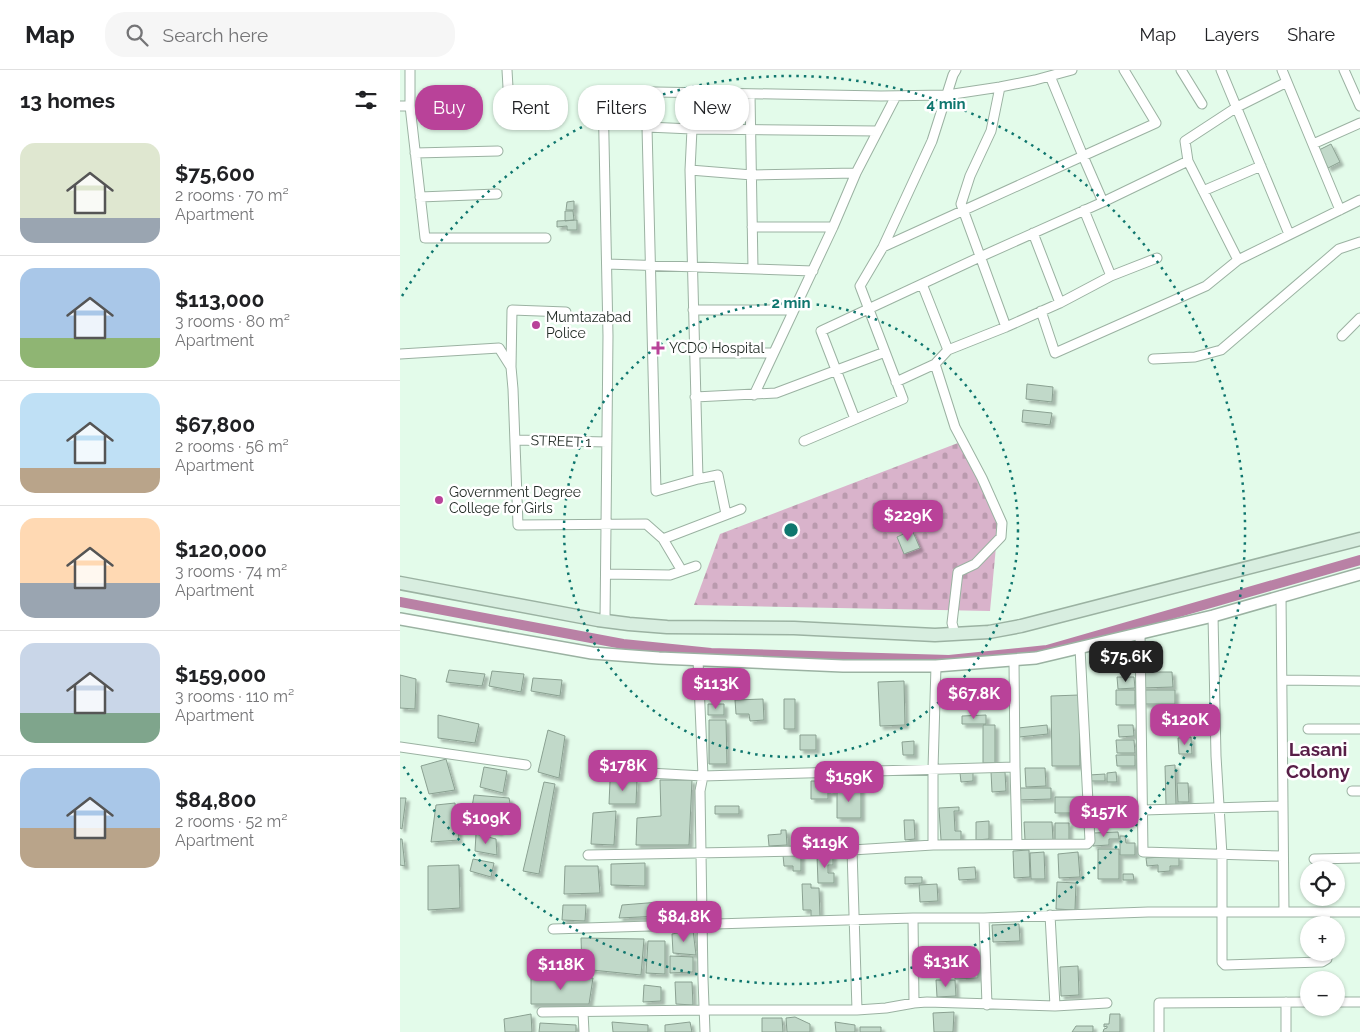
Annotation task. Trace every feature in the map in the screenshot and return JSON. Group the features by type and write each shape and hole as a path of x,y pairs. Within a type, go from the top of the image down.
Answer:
{"main road":[{"path":"400,583 629,624 667,627 794,628 935,635 989,632 1021,626 1360,539"}],"street":[{"path":"410,70 410,106 425,238 546,238"},
{"path":"507,70 508,85"},
{"path":"804,441 903,399 860,286 883,247 932,141 956,70"},
{"path":"605,621 608,336 603,91 896,96 947,95 1000,87 1072,70"},
{"path":"883,247 1156,123 1124,70"},
{"path":"1181,70 1202,104"},
{"path":"1221,70 1289,234"},
{"path":"1282,70 1340,210"},
{"path":"1344,70 1360,106"},
{"path":"1050,76 1103,202"},
{"path":"1238,260 1188,161 1185,141 1237,107 1287,82"},
{"path":"1000,87 991,131 970,176 961,204 1006,327"},
{"path":"750,94 753,269"},
{"path":"754,394 834,227 856,173 896,96"},
{"path":"400,106 410,106"},
{"path":"1313,144 1360,123"},
{"path":"675,128 647,127 656,491 718,475 726,514"},
{"path":"692,130 690,170 698,479"},
{"path":"750,130 877,131"},
{"path":"415,153 498,151"},
{"path":"855,419 821,332 1188,161"},
{"path":"1203,191 1261,166"},
{"path":"690,170 752,175 856,173"},
{"path":"420,197 497,194"},
{"path":"1041,312 1055,353 1206,286 1238,260 1360,200"},
{"path":"1084,210 1111,276"},
{"path":"752,227 834,227"},
{"path":"1033,233 1060,304"},
{"path":"1153,359 1195,357 1221,350 1339,249 1360,242"},
{"path":"896,382 935,364 948,350 1060,304 1111,276 1157,258"},
{"path":"607,264 813,271"},
{"path":"922,284 948,350"},
{"path":"566,312 512,310 510,367 513,389 518,525 646,524 663,539 682,570"},
{"path":"693,310 794,310"},
{"path":"1342,336 1360,318"},
{"path":"400,354 499,348 510,367"},
{"path":"694,352 774,354"},
{"path":"695,397 776,393 885,352"},
{"path":"935,364 955,427 982,478 1002,523 1001,537 975,564 958,572 952,623 955,634"},
{"name":"STREET 1","path":"515,440 607,442"},
{"path":"663,539 740,508"},
{"path":"606,574 670,575 696,566"},
{"path":"400,619 592,653 658,658 843,666 936,666 1036,658 1213,616 1360,574"},
{"path":"1281,596 1284,912"},
{"path":"1213,616 1216,756 1222,855 1222,962 1225,965 1324,961"},
{"path":"1140,634 1143,852 1283,856"},
{"path":"588,855 852,850 933,845 1087,844 1090,841 1080,648"},
{"path":"698,660 703,776 700,790 705,1032"},
{"path":"1014,660 1014,767 1017,844"},
{"path":"933,845 936,666"},
{"path":"1282,680 1360,681"},
{"path":"1308,729 1360,728"},
{"path":"400,747 526,765"},
{"path":"613,771 703,776 1014,767"},
{"path":"1143,810 1283,806"},
{"path":"852,850 857,1010"},
{"path":"1314,859 1360,858"},
{"path":"553,929 1148,912 1360,912"},
{"path":"1325,912 1325,916"},
{"path":"1050,915 1055,1006"},
{"path":"913,918 914,1003"},
{"path":"984,918 988,1005"},
{"path":"542,1012 857,1010 927,1002 1055,1006 1108,1003"},
{"path":"1286,1002 1286,1032"},
{"path":"1159,1032 1159,1003 1300,1002"},
{"path":"1345,1002 1360,1002"},
{"path":"583,1012 584,1032"}],"green space":[{"path":"958,443 999,514 990,611 694,605 720,534"}],"building":[{"path":"1331,144 1340,162 1328,168 1319,150"},
{"path":"574,201 574,210 566,210 567,202"},
{"path":"565,211 573,211 574,220 565,221"},
{"path":"577,220 577,230 567,230 567,226 557,227 557,221"},
{"path":"1027,384 1053,387 1052,402 1026,399"},
{"path":"1023,410 1052,413 1050,425 1022,422"},
{"path":"912,530 920,548 904,554 897,537"},
{"path":"449,670 485,674 482,686 446,682"},
{"path":"492,671 524,674 521,692 489,686"},
{"path":"1142,672 1172,672 1173,687 1142,688"},
{"path":"400,675 416,679 415,709 400,708"},
{"path":"1117,677 1134,677 1135,688 1118,689"},
{"path":"533,678 562,680 560,696 531,691"},
{"path":"904,681 905,725 880,726 878,682"},
{"path":"1116,690 1135,690 1135,705 1116,705"},
{"path":"1143,690 1175,690 1175,704 1143,704"},
{"path":"1079,695 1080,766 1052,766 1051,696"},
{"path":"763,699 764,720 750,721 749,714 736,714 735,700"},
{"path":"784,699 795,699 795,729 784,729"},
{"path":"708,704 724,704 724,715 708,715"},
{"path":"438,715 479,724 475,743 438,738"},
{"path":"986,715 986,724 962,724 962,716"},
{"path":"709,720 726,720 727,764 709,764"},
{"path":"983,725 995,725 995,763 983,763"},
{"path":"1047,725 1048,734 1019,737 1018,728"},
{"path":"1118,725 1133,725 1134,736 1119,737"},
{"path":"548,730 565,736 559,778 538,772"},
{"path":"800,735 816,735 816,750 800,750"},
{"path":"1191,737 1192,754 1179,754 1178,738"},
{"path":"1116,740 1134,740 1135,753 1117,753"},
{"path":"914,741 914,755 903,755 902,742"},
{"path":"1116,755 1135,755 1135,766 1117,766"},
{"path":"446,759 455,790 429,794 421,766"},
{"path":"1175,765 1176,805 1166,805 1165,766"},
{"path":"484,767 507,771 503,793 480,787"},
{"path":"1025,768 1045,768 1046,786 1026,787"},
{"path":"973,772 973,781 961,782 960,773"},
{"path":"991,772 1005,772 1006,791 992,792"},
{"path":"1116,772 1117,782 1107,782 1107,773"},
{"path":"1105,774 1105,781 1090,781 1089,775"},
{"path":"827,777 834,777 834,793 828,792 828,799 811,799 811,781 827,781"},
{"path":"637,780 636,804 609,804 610,781"},
{"path":"660,780 692,780 689,845 636,845 637,818 661,816"},
{"path":"544,782 555,784 539,874 523,871"},
{"path":"1177,783 1188,783 1189,802 1178,802"},
{"path":"844,787 861,787 861,818 837,818 837,792 844,792"},
{"path":"1018,788 1051,788 1051,799 1018,800"},
{"path":"474,795 509,798 512,813 472,807"},
{"path":"1055,797 1082,797 1082,813 1055,813"},
{"path":"400,798 406,798 402,829 400,828"},
{"path":"1116,801 1116,810 1104,811 1103,802"},
{"path":"455,803 459,840 431,842 436,805"},
{"path":"1123,805 1135,805 1135,817 1124,817"},
{"path":"715,806 739,806 739,814 715,814"},
{"path":"959,807 959,811 954,811 955,831 961,831 961,840 941,840 939,808"},
{"path":"616,811 614,845 591,844 593,813"},
{"path":"482,815 503,817 499,832 480,827"},
{"path":"904,820 914,820 915,839 905,840"},
{"path":"989,821 989,839 976,840 976,822"},
{"path":"1024,822 1052,822 1053,840 1025,840"},
{"path":"1055,823 1069,823 1069,840 1055,841"},
{"path":"781,830 786,830 787,845 769,846 768,835 781,834"},
{"path":"1118,832 1119,839 1109,839 1109,845 1093,846 1093,833"},
{"path":"476,834 496,839 497,855 475,851"},
{"path":"1120,836 1125,836 1126,843 1135,843 1135,855 1120,855"},
{"path":"400,839 402,839 405,866 400,865"},
{"path":"1098,849 1119,849 1119,879 1098,879"},
{"path":"1029,850 1030,877 1014,878 1013,851"},
{"path":"1044,852 1045,879 1031,879 1030,853"},
{"path":"1078,852 1080,877 1059,878 1058,854"},
{"path":"783,855 801,855 801,871 793,871 793,866 784,866"},
{"path":"817,855 833,855 833,865 828,865 828,873 834,873 834,883 818,883"},
{"path":"1179,856 1179,866 1170,866 1170,871 1158,872 1158,865 1147,866 1146,858"},
{"path":"473,859 494,863 491,877 470,871"},
{"path":"645,863 645,886 611,885 611,864"},
{"path":"459,865 460,908 428,910 428,866"},
{"path":"565,866 598,866 600,893 564,894"},
{"path":"975,867 976,879 959,880 958,868"},
{"path":"1123,874 1133,874 1134,880 1123,880"},
{"path":"905,877 922,877 922,883 905,884"},
{"path":"1057,882 1076,883 1075,910 1056,909"},
{"path":"802,884 811,884 811,888 819,888 820,916 811,916 811,910 803,910"},
{"path":"937,884 938,901 920,902 919,885"},
{"path":"660,902 660,916 619,918 622,905"},
{"path":"563,905 586,905 585,921 562,920"},
{"path":"1019,924 1020,941 993,942 992,925"},
{"path":"693,930 696,955 673,953 672,934"},
{"path":"581,938 644,939 641,975 582,969"},
{"path":"648,941 665,941 665,974 646,973"},
{"path":"670,956 693,957 693,972 670,973"},
{"path":"978,962 978,978 955,979 955,963"},
{"path":"1078,966 1079,995 1061,996 1060,967"},
{"path":"531,977 593,978 589,1004 531,1004"},
{"path":"936,980 955,980 956,996 937,997"},
{"path":"675,982 692,982 693,1005 676,1004"},
{"path":"644,985 661,987 661,1001 643,1002"},
{"path":"954,1012 953,1032 934,1032 933,1013"},
{"path":"531,1014 532,1032 505,1032 504,1019"},
{"path":"1110,1014 1120,1014 1120,1032 1103,1032 1107,1028 1107,1026 1104,1027 1104,1024 1109,1024"},
{"path":"795,1017 810,1024 810,1032 787,1032 786,1018"},
{"path":"762,1018 782,1018 783,1032 762,1032"},
{"path":"612,1022 648,1025 648,1032 613,1032"},
{"path":"690,1022 692,1032 665,1032 665,1025"},
{"path":"835,1022 855,1025 855,1032 836,1032"},
{"path":"540,1023 576,1025 576,1032 539,1032"},
{"path":"1076,1026 1093,1026 1093,1032 1072,1032"},
{"path":"860,1027 881,1027 881,1032 860,1032"}],"waterway":[{"path":"400,602 623,644 711,653 949,660 1047,650 1360,560"}],"place":[{"name":"Mumtazabad Police","path":"536,325"},
{"name":"YCDO Hospital","path":"658,348"},
{"name":"Government Degree College for Girls","path":"439,500"}],"district":[{"name":"Lasani Colony","path":"1318,760"}]}
